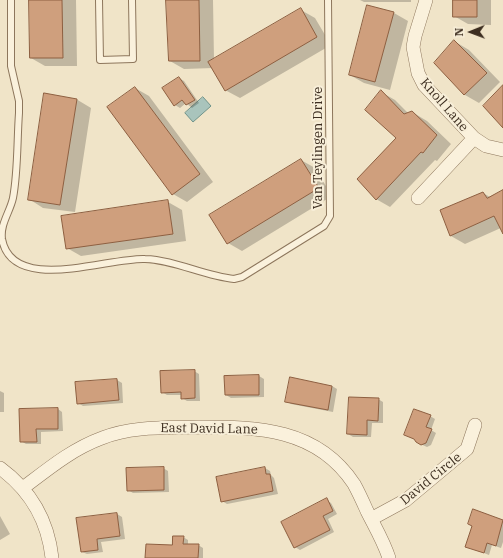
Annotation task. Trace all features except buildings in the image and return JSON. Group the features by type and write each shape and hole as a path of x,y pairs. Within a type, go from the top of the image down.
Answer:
{"street":[{"name":"Knoll Lane","path":"426,0 413,47 418,73 424,85 474,138 486,146 503,150"},
{"name":"Knoll Lane","path":"418,198 474,138"},
{"name":"David Circle","path":"371,519 406,500 467,449 475,425"},
{"name":"East David Lane","path":"23,488 73,452 103,437 138,429 259,428 294,437 315,447 334,460 354,485 384,544 388,558"},
{"path":"0,468 23,488 35,503 48,536 52,558"}],"lane":[{"name":"Van Teylingen Drive","path":"11,0 11,66 19,101 19,113 13,197 2,229 2,239 12,258 20,264 40,270 84,267 144,259 234,279 242,277 324,226 330,216 328,0"},
{"path":"99,0 100,60 133,59 132,0"}],"water":[{"path":"203,97 211,106 193,122 185,113"}]}
